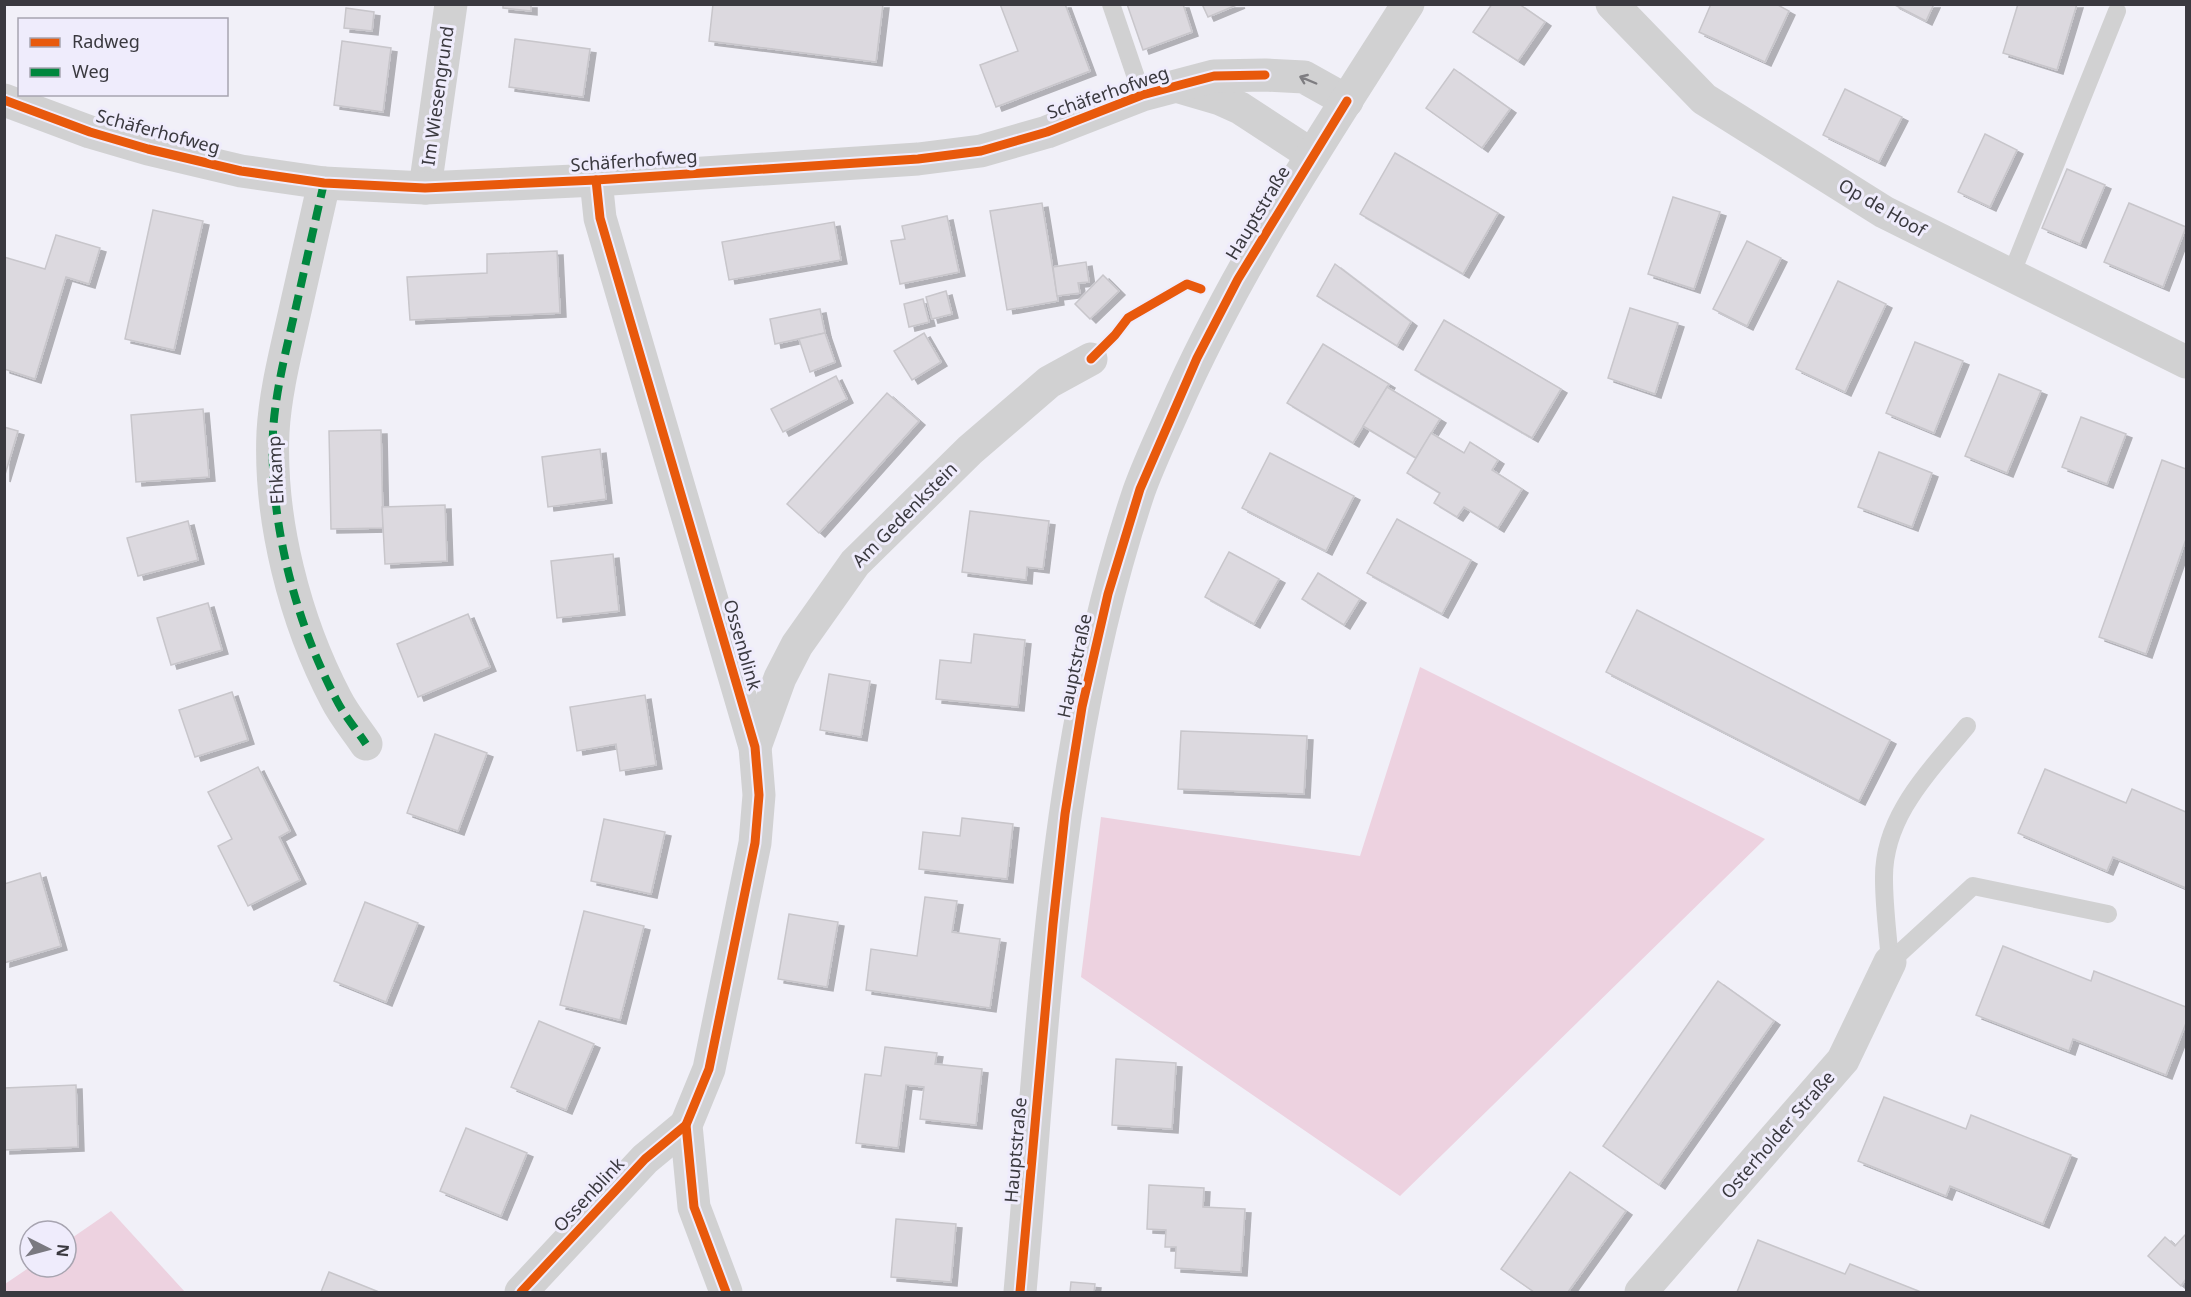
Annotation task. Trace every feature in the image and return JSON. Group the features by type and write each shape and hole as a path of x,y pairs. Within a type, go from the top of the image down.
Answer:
{"street":[{"name":"Im Wiesengrund","path":"425,188 451,4"},
{"name":"Hauptstraße","path":"1020,1293 1065,814 1082,707 1108,594 1140,489 1197,358 1238,279 1312,155 1408,4"},
{"name":"Op de Hoof","path":"1612,4 1704,99 1884,212 2187,362"},
{"name":"Schäferhofweg","path":"4,100 90,132 148,149 241,171 324,183 425,188 596,180 918,159 981,151 1047,132 1142,95 1214,76 1304,77 1347,101"},
{"name":"Schäferhofweg","path":"1177,86 1220,99 1240,108 1312,155"},
{"name":"Ossenblink","path":"596,180 600,218 755,747 759,795 755,843 709,1069 686,1125 694,1207 726,1293"},
{"name":"Ehkamp","path":"324,183 281,374 273,432 275,485 282,543 293,591 316,655 337,700 366,744"},
{"name":"Am Gedenkstein","path":"755,747 780,678 796,645 855,562 979,442 1049,382 1090,359"},
{"name":"Osterholder Straße","path":"1641,1293 1843,1060 1890,962"},
{"name":"Ossenblink","path":"521,1293 645,1159 686,1125"}],"lane":[{"path":"1111,4 1142,95"},
{"path":"2011,275 2117,11"},
{"path":"1890,962 1884,878 1887,850 1895,824 1908,798 1967,726"},
{"path":"1890,962 1973,886 2108,914"}],"shaded area":[{"path":"1420,667 1765,839 1400,1196 1081,977 1101,817 1360,856"},
{"path":"111,1211 185,1292 5,1292 5,1284 18,1275 18,1279 78,1279 78,1234"}],"building":[{"path":"503,4 531,4 531,11 503,8"},
{"path":"713,4 883,4 876,62 709,41"},
{"path":"1000,4 1065,4 1090,71 996,107 980,65 1018,51"},
{"path":"1127,4 1183,4 1192,32 1143,50"},
{"path":"1202,4 1239,4 1208,17"},
{"path":"1492,4 1519,4 1545,22 1518,61 1473,32"},
{"path":"1711,4 1776,4 1789,11 1765,62 1699,32"},
{"path":"1893,4 1934,4 1926,21"},
{"path":"2018,4 2077,4 2057,70 2003,53"},
{"path":"346,8 374,12 372,31 344,28"},
{"path":"515,39 590,49 583,97 509,87"},
{"path":"342,41 391,48 383,112 334,105"},
{"path":"1454,69 1510,109 1482,148 1426,108"},
{"path":"1845,89 1902,117 1879,162 1823,135"},
{"path":"1985,134 2017,150 1990,207 1958,192"},
{"path":"1395,153 1498,213 1463,274 1360,214"},
{"path":"2067,169 2105,185 2080,244 2042,228"},
{"path":"1673,197 1720,212 1694,289 1648,274"},
{"path":"1042,203 1058,301 1007,310 990,211"},
{"path":"2129,203 2186,227 2163,287 2104,262"},
{"path":"153,210 203,221 174,350 125,339"},
{"path":"947,216 959,272 900,284 891,241 905,239 902,226"},
{"path":"834,222 841,260 729,280 722,242"},
{"path":"56,235 100,248 89,284 66,277 35,379 4,369 4,257 45,269"},
{"path":"1747,241 1781,258 1747,326 1713,309"},
{"path":"557,251 560,313 410,320 407,277 487,273 487,254"},
{"path":"1086,262 1089,282 1078,283 1080,293 1057,296 1053,267"},
{"path":"1335,264 1411,322 1397,346 1317,296"},
{"path":"1103,275 1119,291 1090,319 1075,304"},
{"path":"1838,281 1886,304 1845,392 1796,369"},
{"path":"946,291 952,314 932,319 926,297"},
{"path":"923,299 929,322 909,327 904,304"},
{"path":"1630,308 1678,323 1655,394 1608,378"},
{"path":"820,309 825,333 775,344 770,319"},
{"path":"1444,320 1561,389 1532,438 1415,370"},
{"path":"825,333 835,362 810,372 799,339"},
{"path":"924,333 941,362 912,380 894,351"},
{"path":"1915,342 1963,361 1934,433 1886,413"},
{"path":"1323,344 1389,384 1353,443 1287,403"},
{"path":"1999,374 2041,391 2007,473 1965,456"},
{"path":"836,376 847,399 783,432 771,409"},
{"path":"1387,387 1440,419 1416,458 1363,426"},
{"path":"887,393 919,421 819,533 787,504"},
{"path":"203,409 209,477 136,482 131,415"},
{"path":"2081,417 2126,434 2107,484 2062,467"},
{"path":"4,427 18,431 4,478"},
{"path":"381,430 383,528 331,529 329,431"},
{"path":"1431,433 1464,453 1470,442 1498,460 1492,470 1522,489 1498,528 1464,507 1457,517 1434,503 1440,493 1407,473"},
{"path":"600,449 606,499 548,507 542,457"},
{"path":"1879,452 1932,473 1912,527 1858,507"},
{"path":"1270,453 1354,496 1326,551 1242,508"},
{"path":"2162,460 2186,469 2186,539 2146,654 2099,637"},
{"path":"445,505 447,561 385,564 382,507"},
{"path":"970,511 1049,521 1043,569 1027,567 1026,580 962,572"},
{"path":"1397,519 1471,560 1442,614 1367,573"},
{"path":"188,521 198,560 138,576 127,538"},
{"path":"1229,552 1279,579 1254,624 1205,597"},
{"path":"613,554 619,611 557,618 551,561"},
{"path":"1318,573 1360,599 1344,625 1302,599"},
{"path":"208,603 222,650 171,665 157,618"},
{"path":"1637,610 1890,740 1859,801 1606,672"},
{"path":"468,614 490,667 418,697 397,644"},
{"path":"974,634 1025,640 1018,707 936,699 940,660 971,663"},
{"path":"829,674 870,681 861,737 820,730"},
{"path":"232,692 248,740 195,757 179,710"},
{"path":"645,695 656,765 620,771 616,744 577,751 570,707"},
{"path":"1181,731 1307,736 1304,794 1178,789"},
{"path":"435,734 487,753 458,831 407,813"},
{"path":"258,767 290,831 279,837 300,880 248,906 218,846 232,839 208,792"},
{"path":"2045,769 2126,803 2132,789 2186,812 2186,888 2113,857 2107,871 2018,833"},
{"path":"962,818 1013,824 1007,879 919,869 923,832 960,836"},
{"path":"604,819 665,832 651,894 591,881"},
{"path":"40,873 61,946 4,963 4,884"},
{"path":"925,897 957,901 952,932 1000,939 990,1008 866,990 871,949 917,956"},
{"path":"365,902 418,923 386,1002 334,981"},
{"path":"584,911 644,926 620,1020 560,1005"},
{"path":"789,914 838,922 827,987 778,979"},
{"path":"2003,946 2091,981 2094,971 2186,1007 2186,1023 2166,1075 2073,1039 2069,1051 1976,1015"},
{"path":"1718,981 1774,1021 1659,1185 1603,1146"},
{"path":"539,1021 594,1044 566,1110 511,1087"},
{"path":"885,1047 937,1053 935,1064 982,1069 976,1125 920,1119 924,1087 906,1085 898,1148 856,1143 865,1074 881,1076"},
{"path":"1116,1059 1176,1063 1172,1129 1112,1125"},
{"path":"76,1085 78,1147 4,1150 4,1088"},
{"path":"1884,1097 1966,1129 1971,1115 2071,1155 2043,1224 1950,1186 1946,1196 1858,1161"},
{"path":"466,1128 527,1153 501,1216 440,1191"},
{"path":"1570,1172 1626,1211 1568,1292 1534,1292 1501,1269"},
{"path":"1149,1185 1204,1188 1203,1207 1245,1209 1241,1272 1175,1268 1176,1247 1165,1247 1166,1230 1147,1229"},
{"path":"896,1219 956,1224 951,1282 891,1277"},
{"path":"2186,1234 2186,1279 2181,1286 2148,1256 2165,1237 2175,1246"},
{"path":"1758,1240 1845,1274 1850,1264 1921,1292 1737,1292"},
{"path":"329,1272 379,1292 321,1292"},
{"path":"1071,1282 1095,1284 1094,1292 1070,1292"}],"marked path":[{"path":"324,183 283,364 276,405 273,432 275,500 288,569 308,637 339,705 366,744"}],"cycle path":[{"path":"4,100 90,132 148,149 241,171 324,183 425,188 596,180 918,159 981,151 1047,132 1142,95 1214,76 1265,75"},
{"path":"1020,1292 1065,814 1082,707 1108,594 1140,489 1197,358 1238,279 1347,101"},
{"path":"596,180 600,218 755,747 759,795 755,843 709,1069 686,1125 694,1207 726,1292"},
{"path":"1091,359 1128,318 1187,284 1201,289"},
{"path":"521,1292 645,1159 686,1125"}]}
